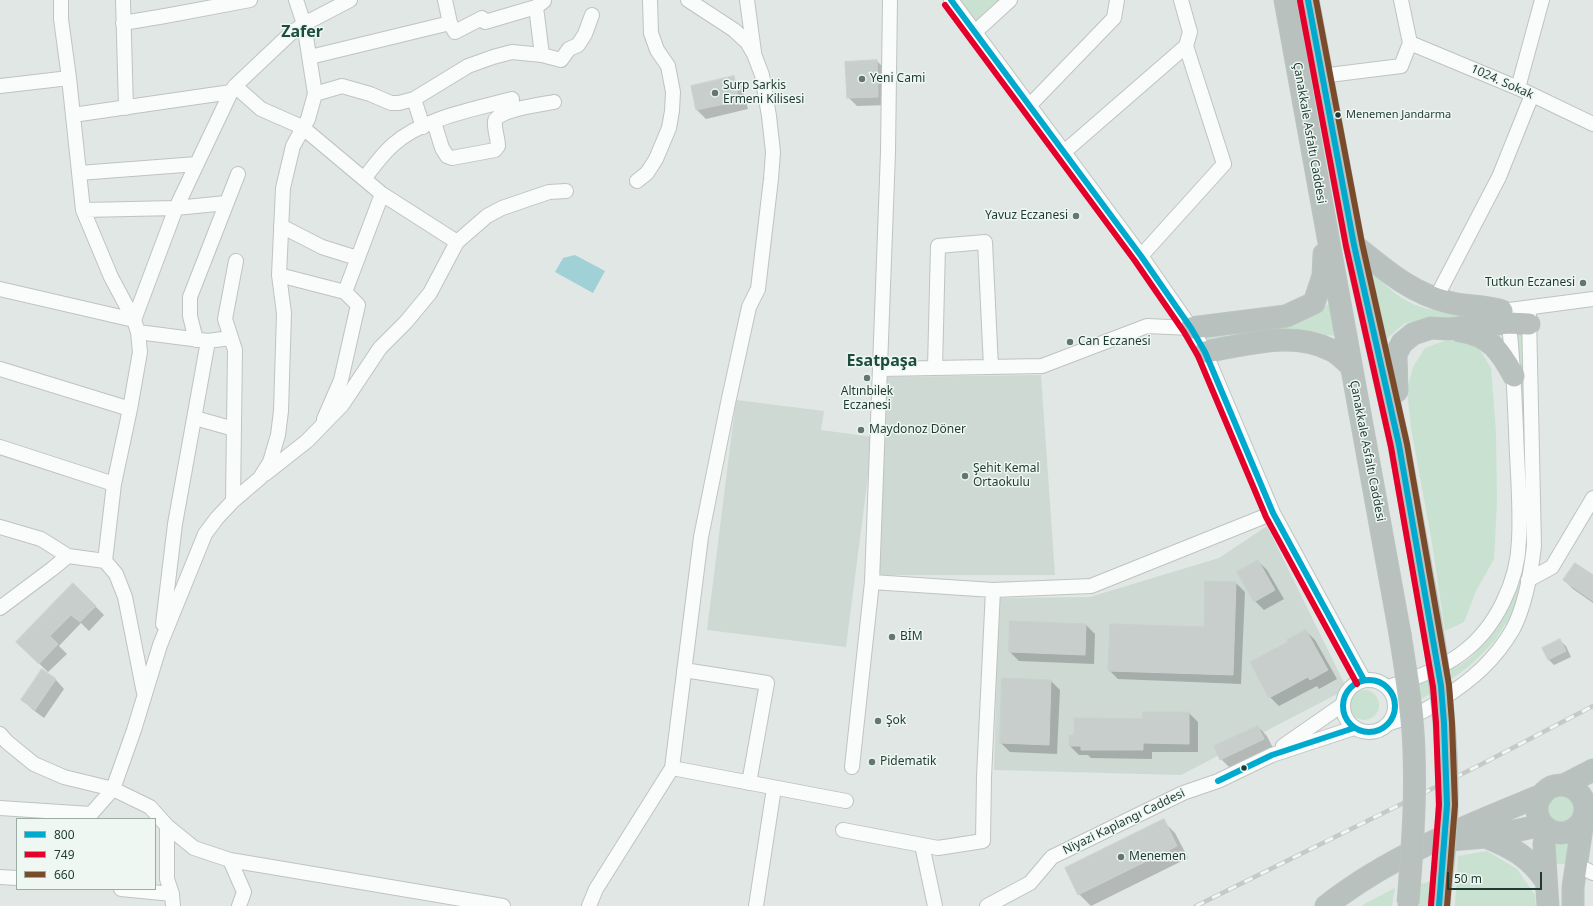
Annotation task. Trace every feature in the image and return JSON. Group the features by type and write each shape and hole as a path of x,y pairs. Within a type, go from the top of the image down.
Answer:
{"highway":[{"name":"Çanakkale Asfaltı Caddesi","path":"1285,0 1400,634 1411,704 1414,752 1413,832 1407,905"},
{"name":"Çanakkale Asfaltı Caddesi","path":"1308,0 1321,76 1354,244 1399,445 1441,686 1447,771 1446,827 1439,905"},
{"path":"1191,328 1286,316 1314,302 1323,276 1326,227"},
{"path":"1354,244 1403,283 1416,291 1448,302 1493,308 1505,317"},
{"path":"1448,329 1505,317 1529,316"},
{"path":"1399,445 1395,363 1398,348 1406,338 1431,328 1448,329 1478,336 1494,345 1514,376"},
{"path":"1205,352 1263,342 1291,340 1315,344 1332,350 1350,365"},
{"path":"1326,906 1364,879 1431,842 1542,795 1552,788 1564,785 1593,770"},
{"path":"1564,785 1578,792 1583,798 1587,810 1585,869 1573,886 1573,906"},
{"path":"1542,795 1538,802 1537,810 1539,818 1545,827 1556,833 1572,831 1587,810"},
{"path":"1431,842 1486,837 1545,827"},
{"path":"1545,827 1544,844 1548,906"},
{"path":"1486,837 1513,848 1523,855 1539,871 1546,881"}],"street":[{"path":"61,0 61,19 83,210 111,277 136,326 140,352 130,409 114,484 106,562"},
{"path":"123,0 126,108"},
{"path":"123,23 250,0"},
{"path":"260,478 270,462 278,435 281,411 284,313 279,275 280,226 283,188 292,146 308,118 315,94 304,24 296,0"},
{"path":"136,326 176,208 233,89 290,34 304,24 350,0"},
{"path":"445,0 450,23 455,32 482,18 485,22 540,4 542,55"},
{"path":"637,181 647,173 656,160 669,128 672,111 673,92 668,66 657,50 651,33 650,0"},
{"path":"589,906 596,889 672,768 701,537 744,331 750,307 758,288 771,179 773,152 770,116 762,75 754,54 746,42 734,30 688,0"},
{"path":"747,0 754,54"},
{"path":"852,767 872,582 888,152 890,0"},
{"path":"951,0 1141,256 1191,328 1205,352 1274,514 1364,680"},
{"path":"975,32 1010,0"},
{"path":"1029,106 1114,18 1118,0"},
{"path":"1064,152 1186,46 1190,32 1181,0"},
{"path":"1321,76 1401,66 1410,43 1401,0"},
{"path":"1518,88 1542,0"},
{"path":"315,94 342,86 370,94 391,103 399,103 414,99 468,66 493,57 512,52 542,55 561,60 570,49 578,45 586,34 592,15"},
{"path":"310,57 450,23"},
{"name":"1024. Sokak","path":"1410,43 1518,88 1593,124"},
{"path":"1141,256 1224,164 1186,46"},
{"path":"0,86 69,78"},
{"path":"73,115 126,108 233,89 261,109 302,128 382,194 457,242"},
{"path":"1436,298 1499,177 1532,95"},
{"path":"414,99 447,156 452,158 495,150 498,146 495,121 497,117 507,112 554,102"},
{"path":"364,179 394,144 411,132 445,117 512,99"},
{"path":"79,173 197,164"},
{"path":"160,645 175,524 195,418 202,340 190,316 190,297 238,174"},
{"path":"0,808 91,814 113,789 134,730 160,645 205,534 217,518 233,501 307,441 342,405 380,348 406,322 430,293 457,242 487,216 502,208 549,192 566,191"},
{"path":"345,292 382,194"},
{"path":"83,210 176,208 226,203"},
{"path":"280,226 322,247 357,258"},
{"path":"935,368 938,246 985,242 991,367"},
{"path":"233,501 235,350 225,319 236,261"},
{"path":"279,275 345,292 358,305 341,380 326,415 318,429"},
{"path":"0,289 136,326 202,340 230,338"},
{"path":"1390,723 1396,709 1393,694 1388,687 1377,680 1364,680 1351,686 1346,692 1342,705 1345,718 1354,728 1363,732 1373,732 1382,729 1390,723 1420,713 1474,676 1489,662 1513,628 1520,611 1528,580 1534,546 1529,316 1593,299"},
{"path":"1388,687 1416,678 1449,662 1463,653 1487,629 1508,593 1519,541 1514,376 1505,317"},
{"path":"880,369 1042,366 1147,326 1191,328"},
{"path":"0,369 130,409"},
{"path":"195,418 234,429"},
{"path":"0,447 114,484"},
{"path":"1528,580 1552,567 1593,498"},
{"path":"872,582 993,590 1090,586 1274,514"},
{"path":"0,527 41,539 68,556 106,562 116,574 125,597 145,693"},
{"path":"0,608 68,556"},
{"path":"843,830 938,848 983,841 984,777 993,590"},
{"path":"684,670 767,683 749,783"},
{"name":"Niyazi Kaplangı Caddesi","path":"1272,755 1342,705"},
{"name":"Niyazi Kaplangı Caddesi","path":"987,906 1030,883 1052,857 1183,793 1218,781 1272,755 1354,728"},
{"path":"0,734 7,742 34,764 64,777 113,789 150,807 167,826 194,848 230,860 503,906"},
{"path":"672,768 846,801"},
{"path":"756,906 774,788"},
{"path":"126,890 172,900 167,879 167,826"},
{"path":"922,845 935,906"},
{"path":"230,860 244,892 239,906"},
{"path":"0,877 16,878"}],"shaded area":[{"name":"Şehit Kemal Ortaokulu","path":"1041,375 1055,575 877,575 886,377"},
{"path":"736,400 824,411 821,430 873,437 846,647 707,630"},
{"path":"1267,526 1347,689 1181,775 994,770 999,598 1090,597 1219,558"}],"green space":[{"path":"958,0 999,0 975,22"},
{"path":"1371,270 1396,294 1416,305 1427,309 1450,313 1486,315 1405,323 1386,339"},
{"path":"1329,304 1335,336 1298,331 1207,341 1204,336 1297,323"},
{"path":"1521,330 1523,337 1530,539 1518,599 1510,617 1495,640 1484,652 1468,667 1435,691 1408,707 1399,690 1430,679 1462,664 1470,658 1484,644 1505,614 1513,597 1525,513 1518,336"},
{"path":"1462,340 1480,350 1491,368 1496,433 1497,502 1494,559 1476,591 1464,622 1445,631 1432,543 1411,428 1407,390 1413,367 1425,348 1444,341"},
{"path":"1364,690 1374,695 1379,705 1374,715 1364,720 1354,715 1349,705 1354,695"},
{"path":"1561,793 1572,797 1576,808 1572,819 1561,823 1550,819 1546,808 1550,797"},
{"path":"1551,843 1570,843 1569,864 1553,864"},
{"path":"1487,851 1517,869 1535,895 1536,906 1455,906 1458,856"},
{"path":"1432,881 1429,906 1416,906 1420,884"},
{"path":"1395,888 1392,906 1362,906 1366,903"}],"water":[{"path":"575,255 605,271 593,293 555,272 563,258"}],"building":[{"name":"Yeni Cami","path":"877,60 878,97 847,98 845,62"},
{"name":"Surp Sarkis Ermeni Kilisesi","path":"734,76 739,101 696,110 691,86"},
{"path":"1258,560 1275,590 1254,602 1237,572"},
{"path":"1575,563 1593,575 1593,601 1563,580"},
{"path":"1205,581 1236,582 1233,675 1108,671 1110,624 1204,627"},
{"path":"73,583 96,606 80,622 71,615 50,636 58,644 39,664 16,642"},
{"path":"1010,621 1086,624 1085,655 1009,652"},
{"path":"1306,630 1328,670 1310,680 1308,677 1269,698 1250,662 1288,642 1287,640"},
{"path":"1560,639 1566,651 1548,660 1542,648"},
{"path":"42,669 56,679 35,710 21,700"},
{"path":"1002,678 1051,680 1049,745 1000,743"},
{"path":"1143,712 1189,712 1189,744 1143,743 1143,750 1081,750 1081,746 1069,746 1069,735 1074,735 1074,718 1143,719"},
{"path":"1258,726 1264,739 1220,760 1214,746"},
{"name":"Menemen","path":"1164,819 1177,846 1078,895 1065,868"}],"railway":[{"path":"1196,906 1480,765 1593,706"}],"transit line":[{"name":"800","path":"951,0 1141,256 1191,328 1205,352 1273,513 1364,680"},
{"name":"800","path":"1308,0 1354,245 1399,445 1441,686 1447,805 1439,906"},
{"name":"660","path":"1316,0 1362,243 1407,444 1449,685 1455,805 1447,906"},
{"name":"749","path":"1300,1 1346,246 1391,447 1433,687 1439,805 1431,905"},
{"name":"749","path":"945,5 1135,261 1184,332 1198,356 1266,517 1357,684"},
{"name":"800","path":"1364,680 1374,680 1388,687 1395,701 1395,706 1395,711 1388,725 1374,732 1364,732 1354,728 1347,721 1343,711 1343,701 1347,691 1354,684 1364,680"},
{"name":"800","path":"1218,781 1272,755 1354,728"}],"place":[{"name":"Yeni Cami","path":"862,79"},
{"name":"Surp Sarkis Ermeni Kilisesi","path":"715,93"},
{"name":"Menemen Jandarma","path":"1338,115"},
{"name":"Yavuz Eczanesi","path":"1076,216"},
{"name":"Tutkun Eczanesi","path":"1583,283"},
{"name":"Can Eczanesi","path":"1070,342"},
{"name":"Altınbilek Eczanesi","path":"867,378"},
{"name":"Maydonoz Döner","path":"861,430"},
{"name":"Şehit Kemal Ortaokulu","path":"965,476"},
{"name":"BİM","path":"892,637"},
{"name":"Şok","path":"878,721"},
{"name":"Pidematik","path":"872,762"},
{"name":"Menemen","path":"1121,857"}],"district":[{"name":"Zafer","path":"302,32"},
{"name":"Esatpaşa","path":"882,361"}]}
